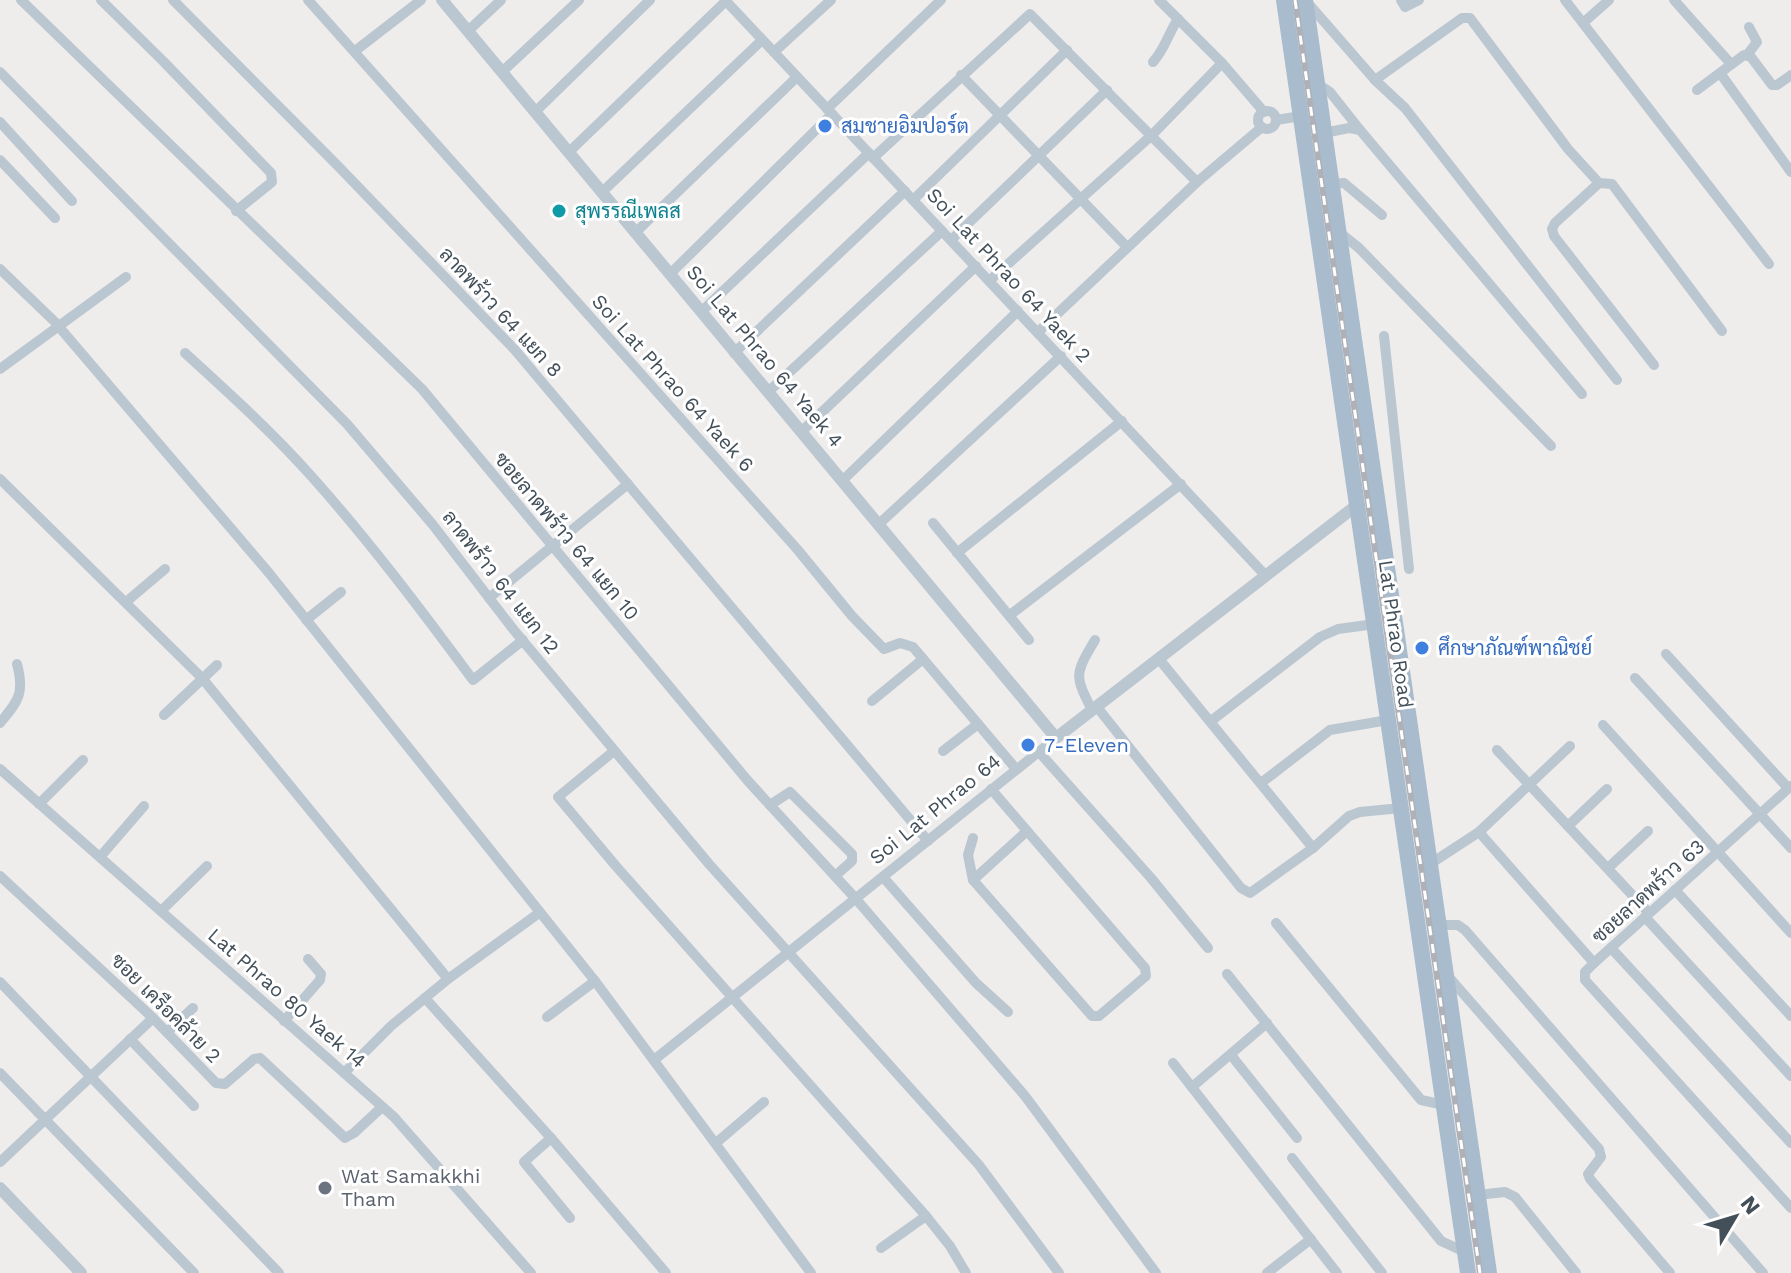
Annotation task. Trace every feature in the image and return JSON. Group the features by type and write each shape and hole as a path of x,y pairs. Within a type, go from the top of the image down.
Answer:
{"main road":[{"name":"Lat Phrao Road","path":"1284,0 1468,1273"},
{"name":"Lat Phrao Road","path":"1305,0 1489,1273"},
{"path":"1357,505 1377,501"},
{"path":"1462,1226 1482,1225"}],"street":[{"name":"ซอยลาดพร้าว 64 แยก 10","path":"21,0 422,389 770,805 856,899 1025,1096 1156,1273"},
{"path":"101,0 271,173 272,182 236,211"},
{"name":"ลาดพร้าว 64 แยก 8","path":"173,0 515,350 928,841"},
{"name":"Soi Lat Phrao 64 Yaek 6","path":"308,0 797,549 863,628 884,649 900,643 913,647 1016,769"},
{"path":"355,51 421,0"},
{"name":"Soi Lat Phrao 64 Yaek 4","path":"442,0 1056,738"},
{"path":"468,31 501,0"},
{"path":"503,71 579,0"},
{"path":"535,112 650,0"},
{"path":"774,52 831,0"},
{"path":"1159,0 1222,63 1264,112 1272,113 1276,120"},
{"path":"1305,0 1375,80 1405,108 1617,380"},
{"path":"1401,0 1405,7 1419,0"},
{"path":"1565,0 1769,264"},
{"path":"1583,23 1609,0"},
{"path":"1674,0 1731,64"},
{"path":"570,151 725,1"},
{"name":"Soi Lat Phrao 64 Yaek 2","path":"725,1 1266,576"},
{"path":"670,274 936,1"},
{"path":"702,311 1030,14 1197,182"},
{"path":"1375,80 1462,18 1470,18 1568,149 1599,183 1612,184 1722,331"},
{"path":"1153,62 1163,51 1167,35 1178,19"},
{"path":"1697,90 1747,55 1757,42 1749,27"},
{"path":"602,192 762,40"},
{"path":"913,200 1067,50"},
{"path":"1747,55 1772,85 1791,75"},
{"path":"989,281 1152,135 1222,63"},
{"name":"ลาดพร้าว 64 แยก 12","path":"0,72 347,424 709,864 979,1165 1059,1273"},
{"path":"1720,73 1791,172"},
{"path":"961,75 1127,247"},
{"path":"635,233 797,77"},
{"path":"1316,83 1330,92 1582,394"},
{"path":"951,240 1107,90"},
{"path":"1262,127 1259,119 1264,112"},
{"path":"1262,127 1270,129 1276,120 1301,116"},
{"path":"0,122 72,201"},
{"path":"1038,332 1197,182 1262,127"},
{"path":"1324,133 1349,128 1360,130"},
{"path":"2,167 55,218"},
{"path":"1331,184 1344,183 1382,215"},
{"path":"1599,183 1555,223 1552,229 1554,236 1654,365"},
{"path":"734,353 905,191"},
{"path":"768,392 942,231"},
{"path":"1338,231 1359,248 1551,446"},
{"path":"802,431 976,266"},
{"path":"0,269 58,326 306,620 595,981 811,1273"},
{"path":"0,369 126,277"},
{"path":"843,480 1018,311"},
{"path":"1384,336 1409,569"},
{"path":"185,353 251,413 312,477 413,599 473,680 523,640"},
{"path":"880,523 1061,356"},
{"path":"957,553 1122,421"},
{"path":"0,479 202,678 448,979"},
{"path":"489,598 628,484"},
{"path":"1010,615 1181,484"},
{"name":"Soi Lat Phrao 64","path":"654,1060 1016,769 1357,505"},
{"path":"933,523 1029,640"},
{"path":"126,602 165,569"},
{"path":"306,620 341,592"},
{"path":"1211,721 1320,637 1338,629 1375,624"},
{"path":"1095,640 1079,672 1078,684 1241,888 1250,893 1313,848 1349,816 1401,808"},
{"path":"1666,654 1789,787"},
{"path":"872,701 923,659"},
{"path":"1159,659 1313,848"},
{"path":"0,723 14,706 21,690 17,664"},
{"path":"164,715 217,665"},
{"path":"1635,678 1791,848"},
{"path":"1261,783 1330,730 1388,720"},
{"path":"943,751 978,724"},
{"path":"1603,725 1791,933"},
{"path":"1430,864 1479,832 1570,746"},
{"path":"1497,750 1608,868 1791,1076"},
{"path":"614,751 558,797 926,1216 950,1246 966,1273"},
{"path":"1039,752 1151,878 1208,948"},
{"path":"39,804 83,760"},
{"name":"Lat Phrao 80 Yaek 14","path":"0,769 382,1107 531,1273"},
{"name":"ซอยลาดพร้าว 63","path":"1479,832 1594,963 1789,787"},
{"path":"973,838 968,855 973,880 1092,1016 1099,1016 1146,976 1145,968 991,789"},
{"path":"1568,826 1607,789"},
{"path":"770,805 790,792 852,854 852,861 835,876"},
{"path":"100,857 144,806"},
{"path":"973,880 1027,831"},
{"path":"1608,868 1648,831"},
{"path":"161,911 207,866"},
{"name":"ซอย เครือคล้าย 2","path":"0,876 221,1085 254,1059 260,1058 345,1138 382,1107"},
{"path":"883,877 976,983 1008,1012"},
{"path":"1675,890 1791,1016"},
{"path":"344,1073 391,1026 448,979 539,913"},
{"path":"1276,923 1421,1100 1444,1105"},
{"path":"1438,925 1458,925 1465,930 1763,1273"},
{"path":"1611,948 1791,1143"},
{"path":"284,1021 320,980 319,971 308,959"},
{"path":"1594,963 1585,972 1585,980 1791,1208"},
{"path":"1445,973 1599,1149 1601,1157 1588,1174 1590,1179 1670,1273"},
{"path":"1227,974 1441,1241 1465,1252"},
{"path":"547,1017 595,981"},
{"path":"0,982 279,1273"},
{"path":"425,998 551,1138 666,1273"},
{"path":"167,1032 193,1008"},
{"path":"0,1162 153,1018"},
{"path":"1192,1087 1267,1023"},
{"path":"130,1039 194,1106"},
{"path":"1231,1055 1297,1138"},
{"path":"1173,1063 1337,1273"},
{"path":"0,1073 194,1273"},
{"path":"716,1143 764,1102"},
{"path":"551,1138 524,1162 570,1218"},
{"path":"1292,1158 1382,1273"},
{"path":"0,1188 81,1273"},
{"path":"1477,1195 1505,1192 1515,1197 1576,1273"},
{"path":"881,1248 926,1216"},
{"path":"1267,1273 1311,1239"}],"railway":[{"path":"1295,0 1480,1273"}],"place":[{"name":"สมชายอิมปอร์ต","path":"825,126"},
{"name":"สุพรรณีเพลส","path":"559,211"},
{"name":"ศึกษาภัณฑ์พาณิชย์","path":"1422,648"},
{"name":"7-Eleven","path":"1028,745"},
{"name":"Wat Samakkhi Tham","path":"325,1188"}]}
